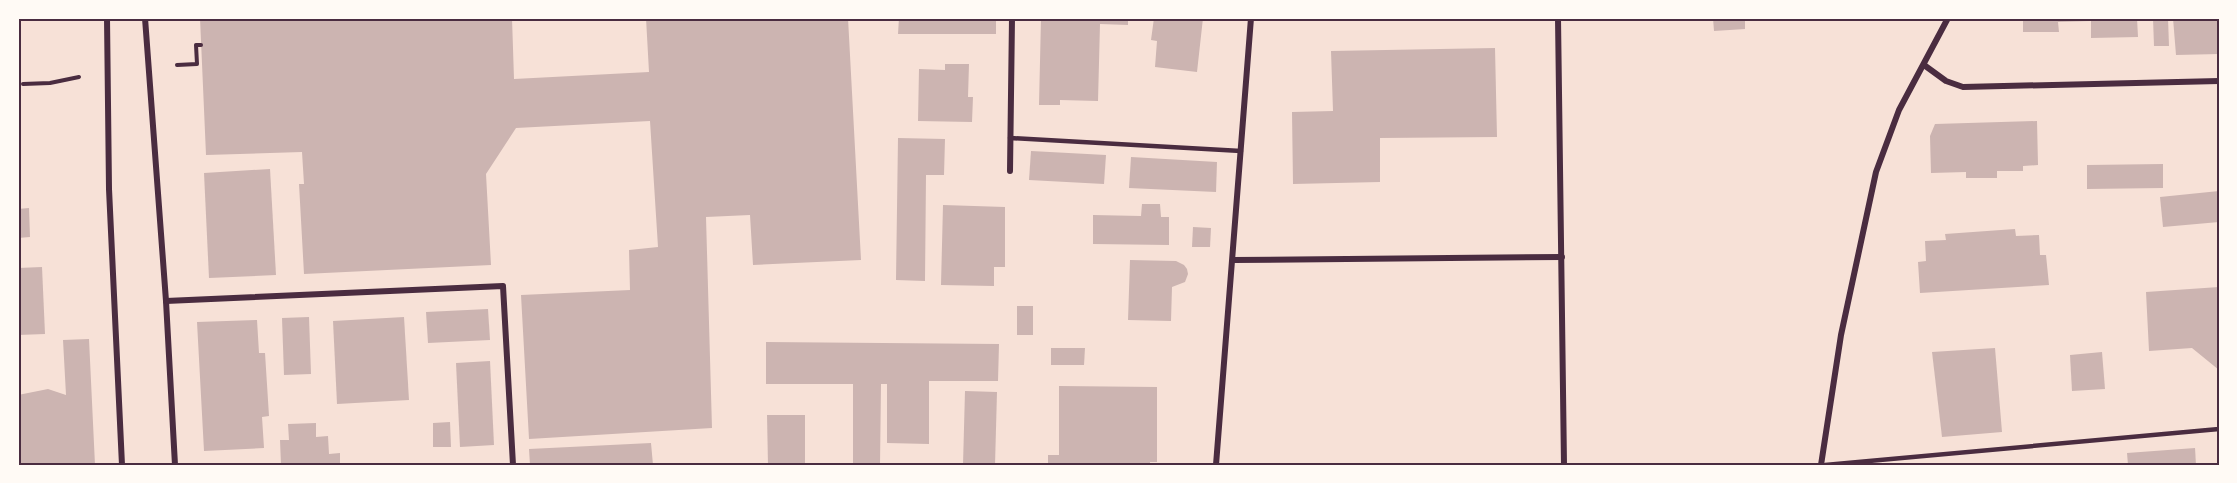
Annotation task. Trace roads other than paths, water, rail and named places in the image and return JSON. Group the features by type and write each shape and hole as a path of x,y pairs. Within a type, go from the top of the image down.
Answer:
{"street":[{"path":"107,18 109,189 122,465"},
{"path":"145,18 166,301 175,465"},
{"path":"1010,171 1012,18"},
{"path":"1216,465 1251,18"},
{"path":"1558,18 1564,465"},
{"path":"1823,465 1841,335 1867,206 1890,131 1909,89 1948,18"},
{"path":"1924,65 1951,84 1963,87 2219,81"},
{"path":"1233,260 1562,256"},
{"path":"166,301 503,286 513,465"}],"lane":[{"path":"1010,138 1241,151"},
{"path":"1823,465 2219,429"}]}
